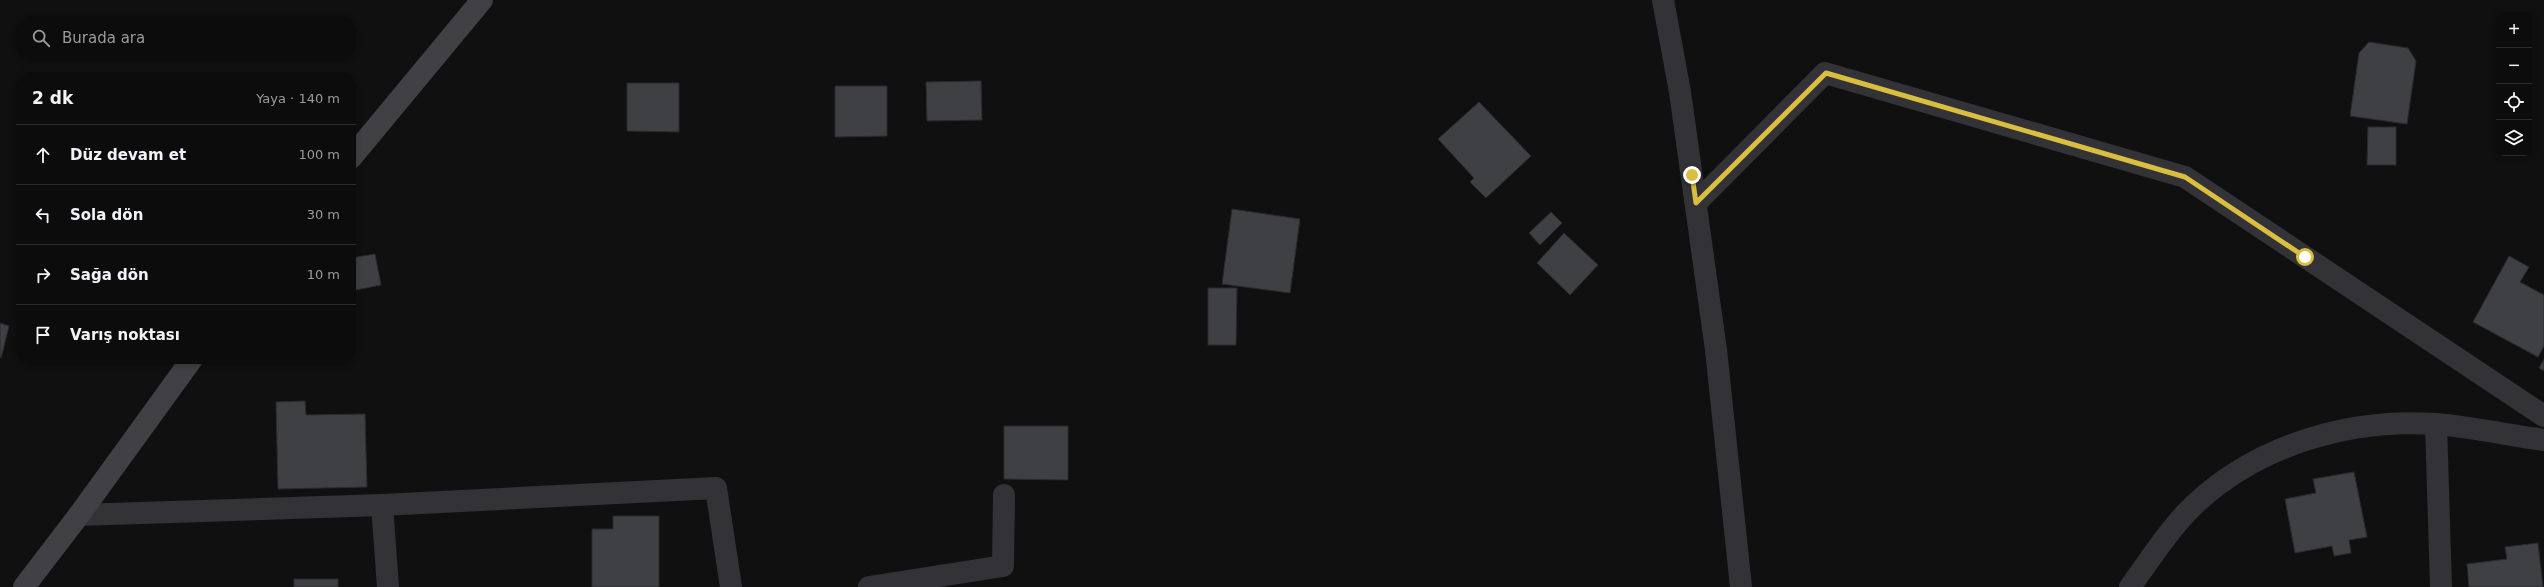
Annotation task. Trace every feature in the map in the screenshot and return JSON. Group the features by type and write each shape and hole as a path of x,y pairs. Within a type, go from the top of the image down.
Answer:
{"main road":[{"path":"356,152 482,0"},
{"path":"24,587 79,515 188,364"}],"street":[{"path":"1663,0 1680,92 1716,350 1741,587"},
{"path":"1696,203 1826,73 2185,177 2544,416"},
{"path":"2130,587 2193,506 2239,470 2280,449 2318,436 2385,424 2436,424 2544,440"},
{"path":"2436,424 2441,587"},
{"path":"79,515 382,505 716,488 731,587"},
{"path":"869,587 1003,566 1004,495"},
{"path":"382,505 388,587"}],"building":[{"path":"2369,42 2408,48 2416,61 2407,124 2350,116 2359,53"},
{"path":"981,81 982,120 927,121 926,82"},
{"path":"627,83 679,83 679,132 627,131"},
{"path":"835,86 887,86 887,136 835,137"},
{"path":"1479,102 1531,156 1486,198 1470,182 1474,178 1438,139"},
{"path":"2368,127 2396,127 2396,165 2367,165"},
{"path":"1232,209 1300,219 1290,293 1222,284"},
{"path":"1551,212 1562,223 1540,245 1529,233"},
{"path":"1564,233 1598,265 1570,295 1537,263"},
{"path":"375,254 381,285 356,290 356,257"},
{"path":"2509,256 2529,267 2520,282 2544,295 2544,346 2538,357 2473,322"},
{"path":"1208,288 1237,288 1236,345 1208,345"},
{"path":"0,323 9,326 1,358 0,357"},
{"path":"2544,359 2544,371 2539,368"},
{"path":"305,401 306,415 365,414 367,487 278,489 276,402"},
{"path":"1004,426 1068,426 1068,480 1004,479"},
{"path":"2354,472 2367,537 2349,540 2351,553 2334,556 2332,546 2295,553 2285,499 2316,493 2313,479"},
{"path":"613,516 659,516 659,587 592,587 592,529 613,529"},
{"path":"2538,543 2543,587 2469,587 2467,564 2507,559 2505,547"},
{"path":"294,579 338,579 338,587 294,587"}],"route":[{"path":"1692,175 1696,203 1826,73 2185,177 2305,257"}]}
